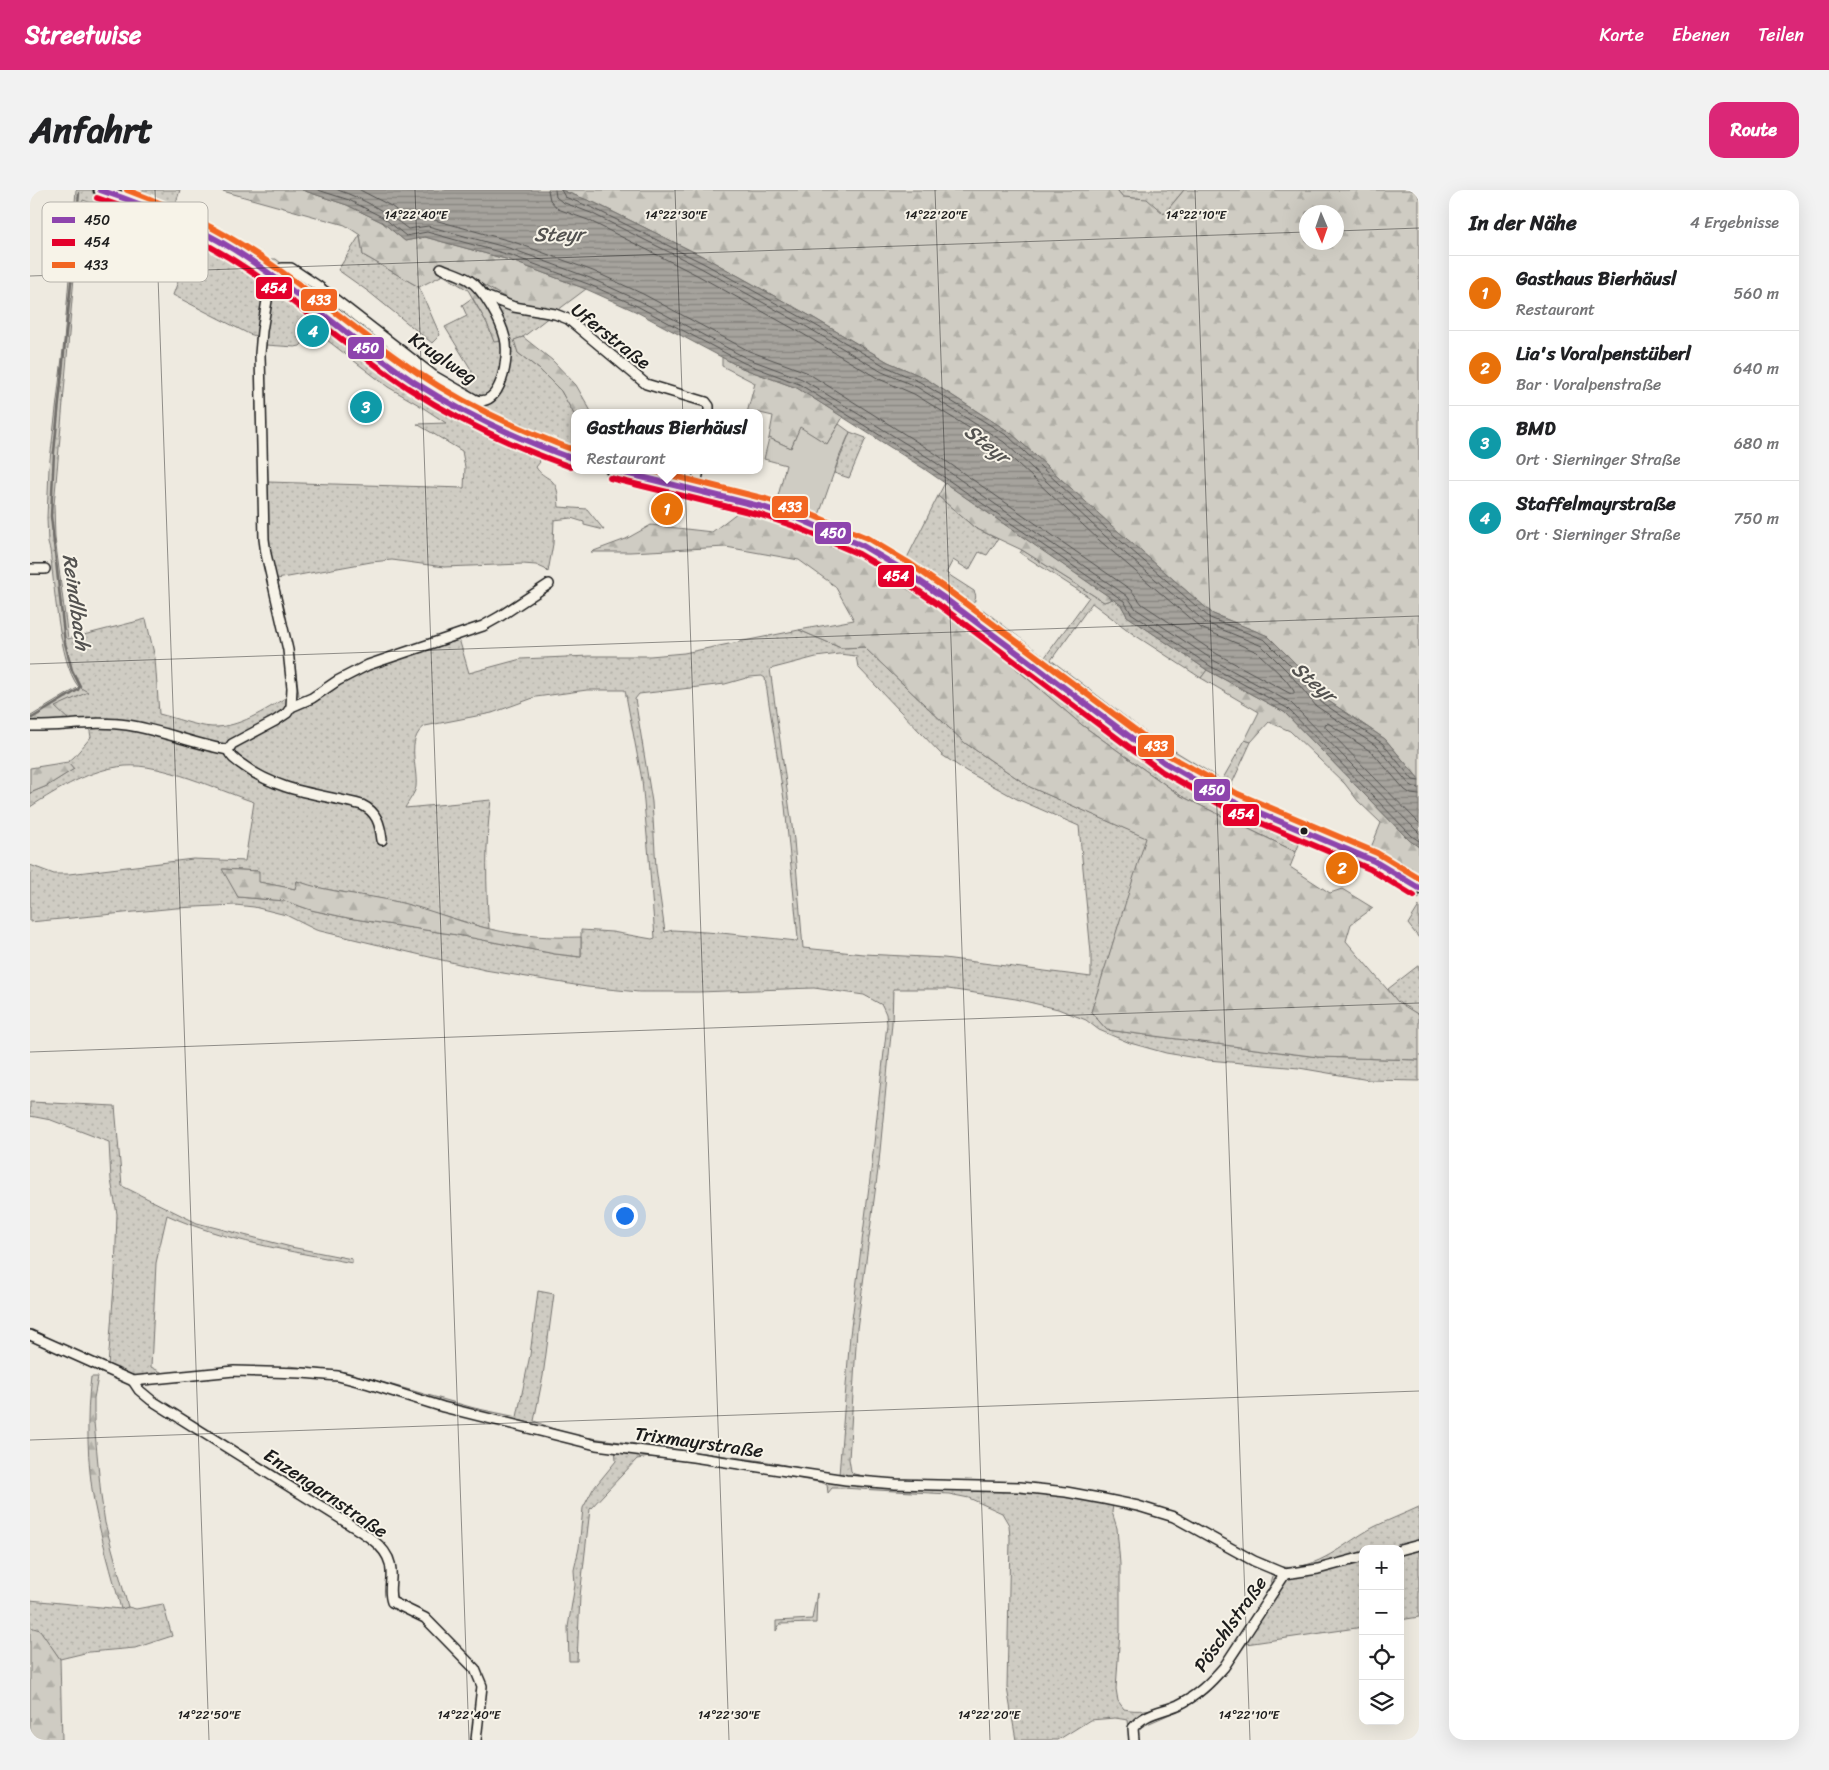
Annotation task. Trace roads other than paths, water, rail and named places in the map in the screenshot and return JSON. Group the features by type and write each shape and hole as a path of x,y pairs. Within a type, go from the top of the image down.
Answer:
{"main road":[{"path":"100,190 133,202"},
{"path":"208,235 252,262 401,372 441,398 524,440 571,457"},
{"path":"628,474 763,507 797,518 863,546 905,571 950,602 1174,768 1234,802 1366,857 1388,868 1419,888"}],"street":[{"name":"Kruglweg","path":"271,276 277,270 291,268 318,286 434,376 479,401 490,397 498,389 504,374 507,353 505,337 484,296 470,280 441,268"},
{"path":"271,276 260,354 263,515 266,554 288,650 292,707"},
{"name":"Uferstraße","path":"484,296 514,307 555,314 568,319 646,384 706,402 709,409"},
{"path":"694,490 698,474"},
{"path":"30,570 45,569"},
{"path":"228,750 229,746 236,741 275,721 292,707 312,698 336,681 368,664 483,626 499,618 549,584"},
{"path":"30,726 49,727 105,723 126,725 228,750 232,757 251,771 282,786 370,808 381,827 382,840"},
{"name":"Trixmayrstraße","path":"30,1335 133,1381 234,1371 338,1376 442,1407 535,1428 573,1440 623,1449 710,1459 846,1480 924,1485 1020,1487 1104,1498 1174,1517 1254,1561 1285,1574"},
{"name":"Enzengarnstraße","path":"133,1381 139,1390 151,1400 346,1522 373,1540 386,1553 390,1563 392,1602 425,1618 463,1656 479,1677 482,1686 476,1740"},
{"path":"1404,1549 1419,1545"},
{"path":"1285,1574 1318,1569 1359,1558"},
{"name":"Pöschlstraße","path":"1134,1740 1133,1728 1145,1716 1190,1698 1213,1680 1224,1667 1285,1574"}],"water":[{"name":"Steyr","path":"302,190 561,190 595,203 706,258 888,362 923,377 1011,433 1112,526 1213,614 1268,636 1299,667 1324,698 1385,739 1419,779 1419,847 1409,840 1284,712 1207,670 1127,616 1121,605 923,468 797,388 742,368 635,311 586,289 509,260 425,237 405,241 382,222 347,205"}],"waterway":[{"name":"Reindlbach","path":"78,202 79,193"},
{"name":"Reindlbach","path":"32,718 78,690 80,686 72,670 65,643 51,516 54,452 71,282"}],"place":[{"name":"Staffelmayrstraße","path":"313,331"},
{"name":"BMD","path":"366,407"},
{"name":"Gasthaus Bierhäusl","path":"667,509"},
{"name":"Lia's Voralpenstüberl","path":"1342,868"}]}
